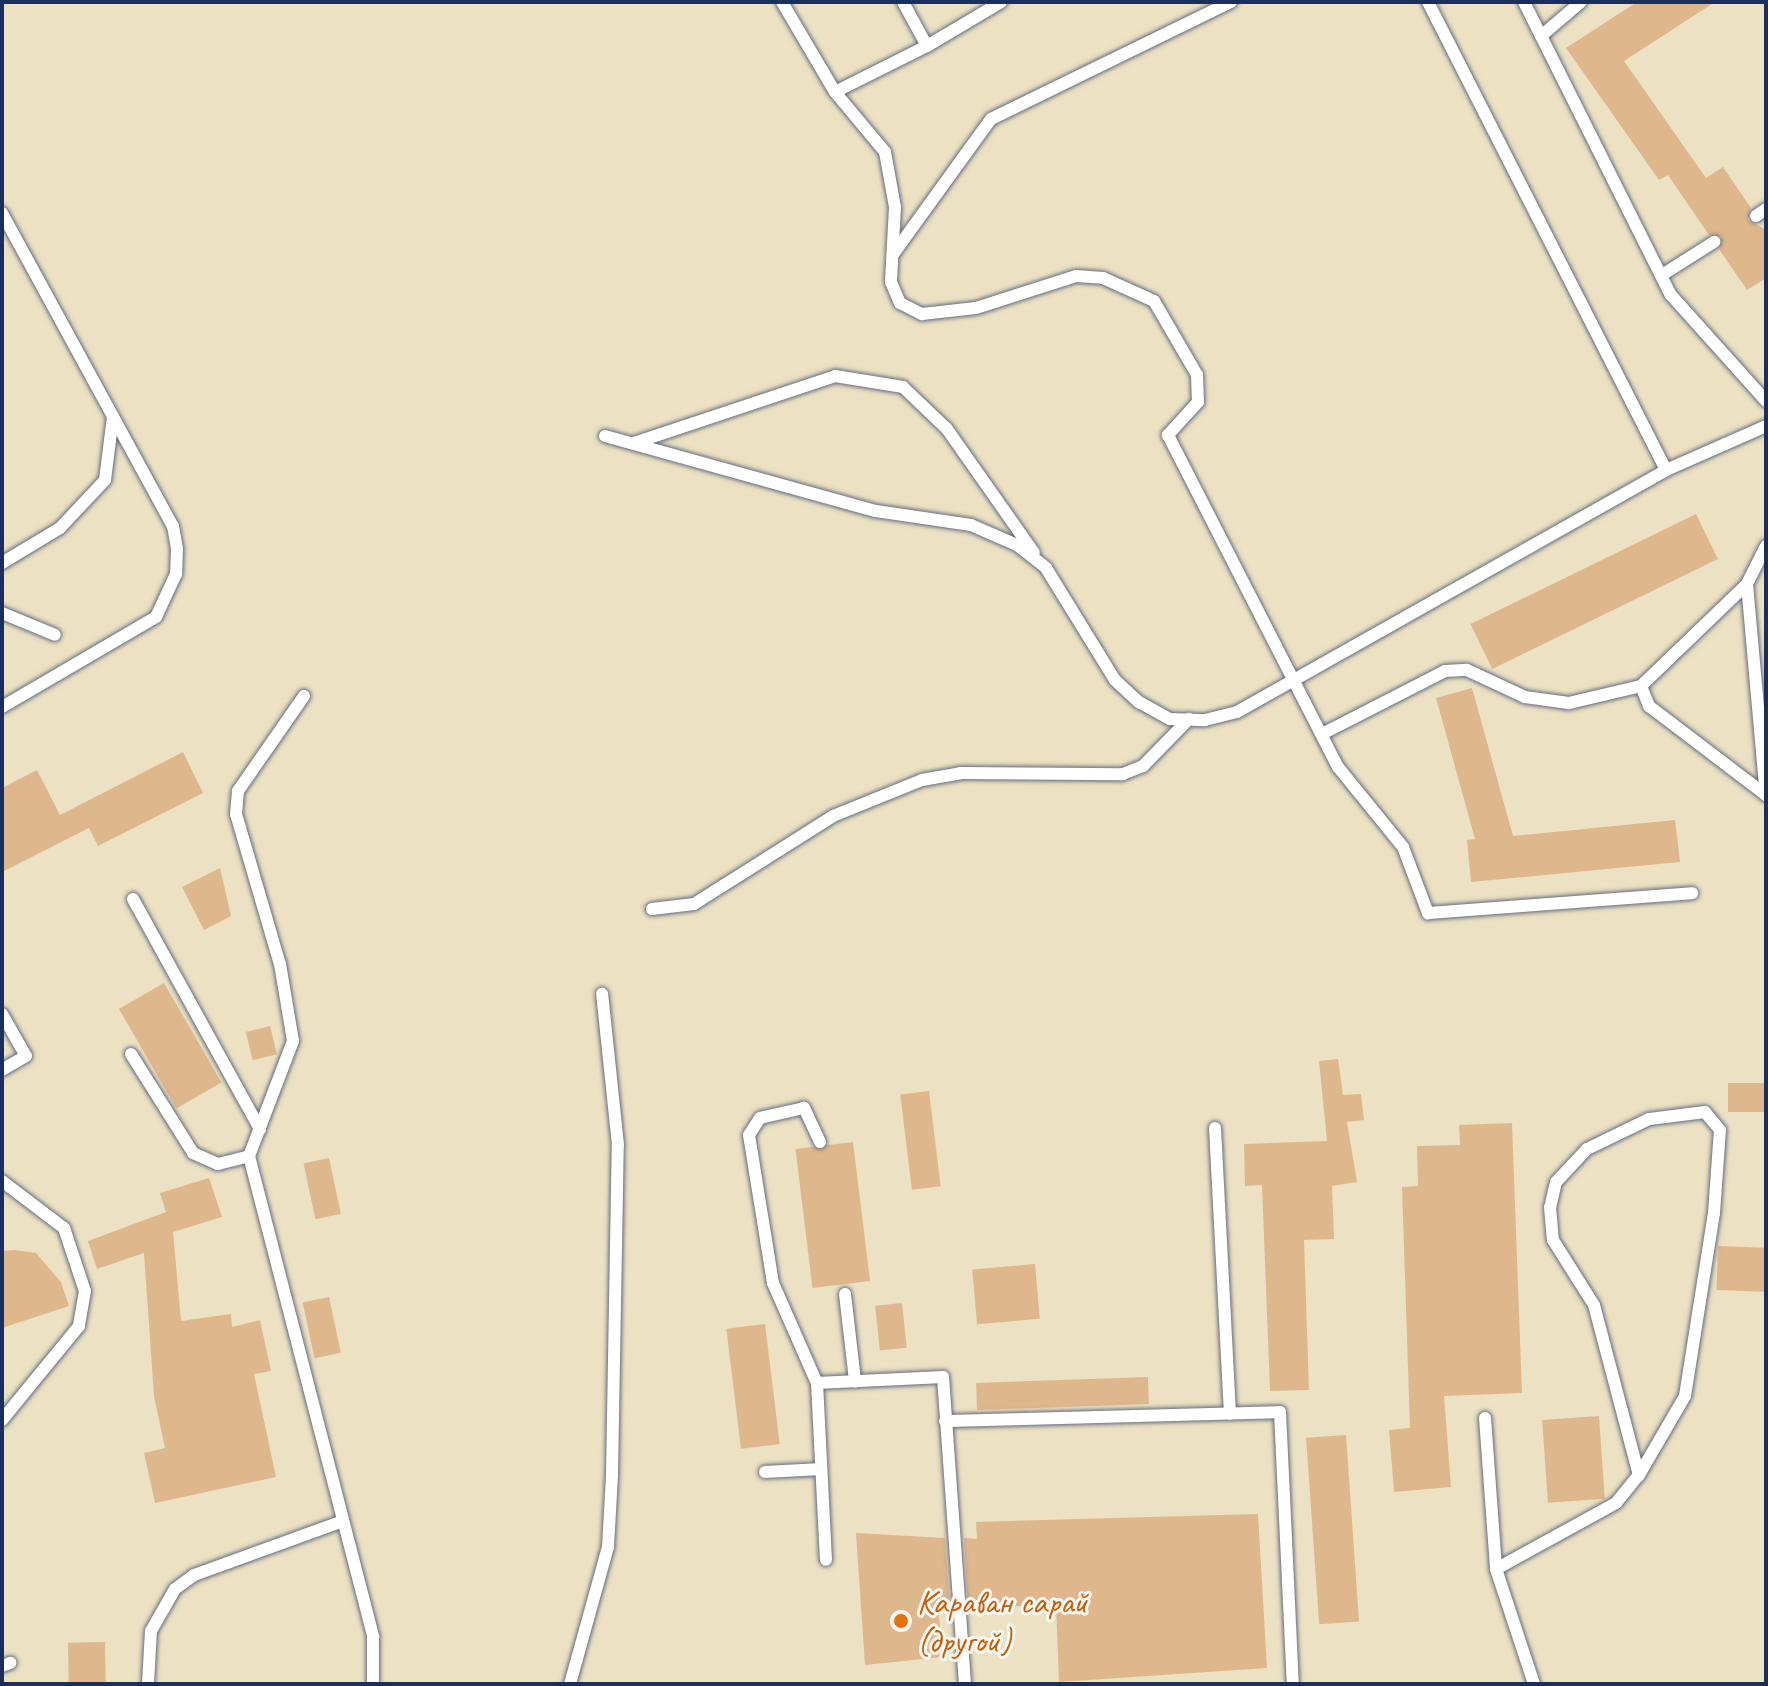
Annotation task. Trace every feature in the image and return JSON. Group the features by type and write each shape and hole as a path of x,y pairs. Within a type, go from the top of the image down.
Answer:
{"lane":[{"path":"782,2 835,92 885,152 894,253 891,282 900,303 922,314 976,308 1076,276 1103,278 1154,301 1197,375 1198,402 1168,435 1298,680 1338,767 1403,847 1428,913 1692,893"},
{"path":"903,2 927,46"},
{"path":"835,92 927,46 1001,2"},
{"path":"894,253 991,119 1231,2"},
{"path":"1428,2 1666,470"},
{"path":"1524,2 1671,295 1766,401"},
{"path":"1541,36 1581,2"},
{"path":"2,213 173,526 176,574 168,598 140,631 2,707"},
{"path":"2,246 16,239"},
{"path":"1662,275 1714,242"},
{"path":"634,444 835,376 903,387 947,429 1046,568 1115,680 1170,719 1189,719 1237,712 1666,470 1766,426"},
{"path":"2,563 60,528 105,480 113,414"},
{"path":"605,436 876,511 971,525 1046,568"},
{"path":"1322,734 1445,671 1467,670 1525,697 1569,703 1641,686 1747,584 1766,546"},
{"path":"1641,686 1649,706 1766,795 1747,584"},
{"path":"2,613 55,635"},
{"path":"304,696 246,773 236,814 292,1021 290,1054 249,1156 373,1637 373,1684"},
{"path":"652,909 694,904 833,816 922,780 960,773 1123,774 1143,766 1189,719"},
{"path":"133,899 260,1129"},
{"path":"570,1684 608,1547 612,1475 618,1145 602,994"},
{"path":"2,1014 26,1056 2,1070"},
{"path":"131,1054 193,1153 218,1164 249,1156"},
{"path":"820,1142 804,1108 760,1118 749,1135 773,1283 817,1383 826,1560"},
{"path":"1496,1569 1616,1503 1639,1475 1685,1396 1714,1213 1720,1130 1705,1112 1649,1119 1587,1149 1556,1182 1550,1207 1553,1240 1594,1305 1639,1475"},
{"path":"1215,1128 1230,1414"},
{"path":"2,1181 64,1228 85,1291 79,1326 2,1420"},
{"path":"845,1294 855,1381"},
{"path":"817,1383 943,1377 965,1684"},
{"path":"945,1421 1280,1412 1293,1684"},
{"path":"1485,1418 1496,1569 1534,1684"},
{"path":"765,1472 821,1469"},
{"path":"148,1684 151,1631 175,1589 194,1575 343,1521"}],"building":[{"path":"1637,2 1715,2 1624,61 1706,178 1723,167 1751,208 1748,220 1766,230 1766,278 1747,290 1719,249 1721,237 1709,235 1668,175 1659,180 1566,48"},
{"path":"1696,514 1718,559 1492,669 1470,624"},
{"path":"1472,688 1513,836 1675,820 1680,862 1471,882 1467,840 1475,839 1436,698"},
{"path":"183,752 203,793 98,846 89,828 2,872 2,788 37,770 60,815"},
{"path":"220,868 231,916 204,930 182,887"},
{"path":"164,983 222,1083 176,1109 119,1009"},
{"path":"270,1026 277,1054 253,1060 246,1032"},
{"path":"1338,1059 1343,1095 1361,1094 1364,1120 1347,1122 1357,1182 1332,1186 1334,1239 1304,1240 1309,1390 1270,1391 1262,1185 1245,1186 1244,1144 1327,1141 1319,1061"},
{"path":"1728,1083 1766,1083 1766,1112 1728,1112"},
{"path":"929,1091 941,1186 912,1190 900,1095"},
{"path":"1512,1123 1522,1393 1444,1396 1451,1487 1394,1492 1389,1430 1410,1428 1402,1187 1418,1186 1417,1146 1460,1145 1459,1125"},
{"path":"853,1142 870,1281 812,1288 795,1149"},
{"path":"329,1158 341,1214 315,1219 304,1163"},
{"path":"209,1178 222,1217 173,1232 181,1321 231,1314 232,1327 260,1320 271,1371 254,1374 276,1477 155,1503 144,1453 165,1448 154,1396 144,1253 97,1269 88,1241 166,1212 160,1193"},
{"path":"1718,1246 1766,1248 1764,1292 1716,1290"},
{"path":"2,1251 36,1253 61,1282 69,1306 2,1328"},
{"path":"1035,1264 1040,1319 977,1324 972,1269"},
{"path":"329,1297 341,1353 314,1358 303,1303"},
{"path":"902,1303 907,1348 880,1351 875,1306"},
{"path":"765,1324 780,1444 741,1449 726,1329"},
{"path":"1148,1377 1149,1404 977,1410 976,1383"},
{"path":"1599,1416 1605,1499 1548,1503 1542,1420"},
{"path":"1346,1435 1359,1622 1319,1624 1306,1438"},
{"path":"1258,1514 1267,1668 1059,1682 1056,1605 968,1607 964,1538 977,1539 976,1522"},
{"path":"856,1533 945,1538 950,1607 938,1608 943,1657 865,1665"},
{"path":"105,1642 106,1684 69,1684 68,1643"}],"place":[{"name":"Караван сарай (другой)","path":"901,1621"}]}
